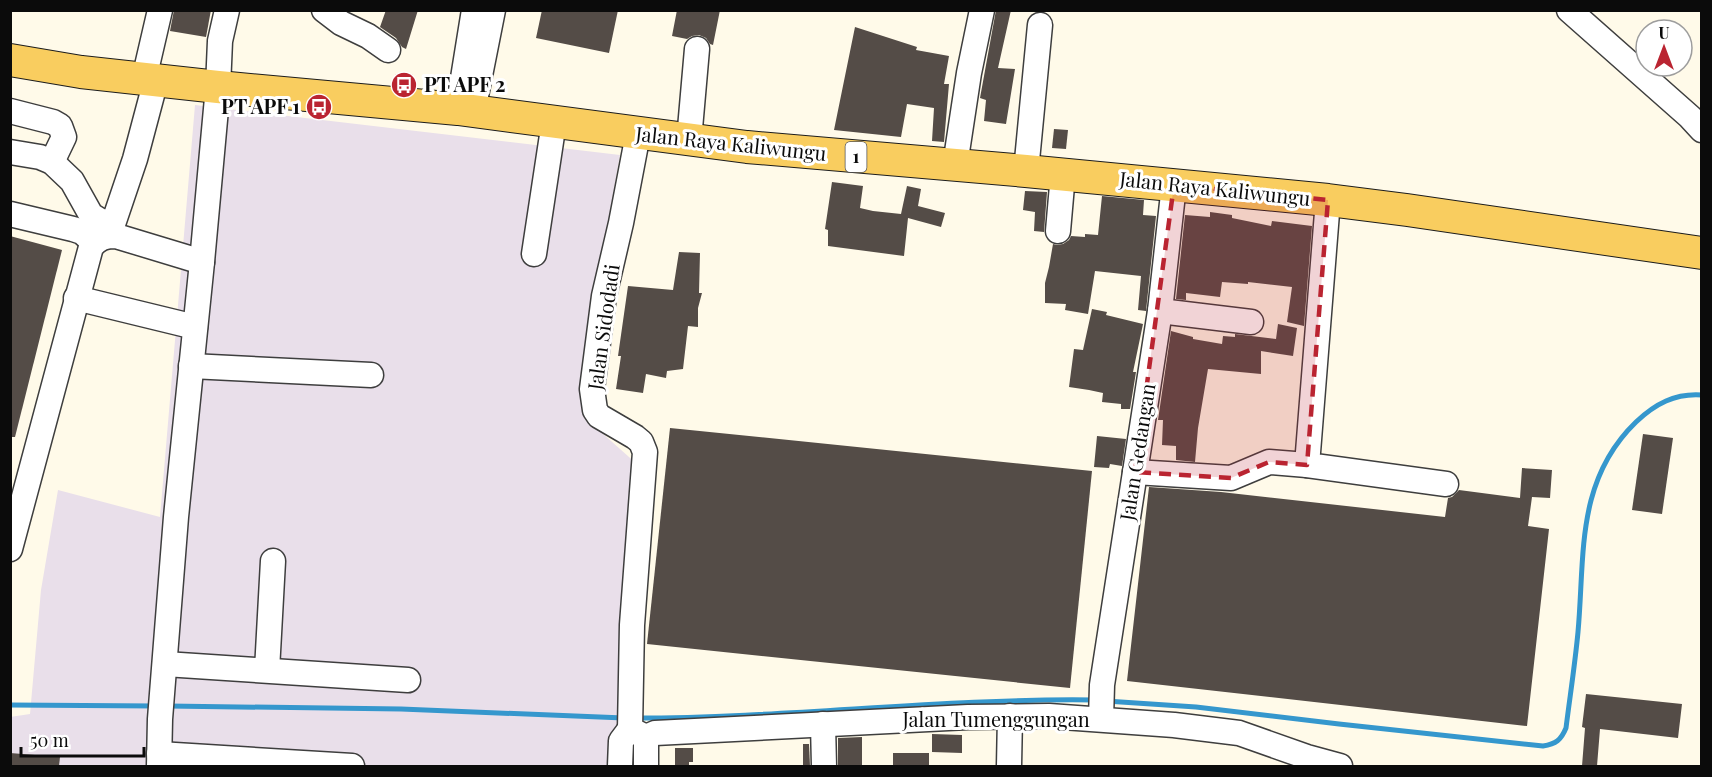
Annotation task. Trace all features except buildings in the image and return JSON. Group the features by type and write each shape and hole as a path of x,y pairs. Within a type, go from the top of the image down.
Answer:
{"main road":[{"name":"Jalan Raya Kaliwungu","path":"10,60 81,72 466,110 758,148 1063,174 1328,200 1701,253"}],"street":[{"path":"10,549 91,247 106,234 135,159 160,10"},
{"path":"227,10 220,41 202,262 176,517 160,719 159,760 352,766"},
{"path":"324,10 341,23 369,36 388,50"},
{"path":"466,110 474,10"},
{"path":"466,110 493,10"},
{"path":"955,165 969,73 982,10"},
{"path":"1569,10 1701,126"},
{"path":"1026,171 1040,25"},
{"path":"689,140 697,49"},
{"path":"10,111 53,122 60,126 64,137 52,162"},
{"path":"534,254 554,122"},
{"name":"Jalan Sidodadi","path":"638,134 604,296 592,388 595,410 599,416 635,437 641,442 645,452 632,625 634,726 646,766"},
{"path":"10,152 40,157 52,162 72,181 91,215 99,220 106,234"},
{"path":"1058,231 1063,174"},
{"name":"Jalan Gedangan","path":"1101,715 1102,685 1160,311 1174,185"},
{"path":"1307,465 1328,200"},
{"path":"10,214 82,232 116,236 202,262"},
{"path":"76,298 195,327"},
{"path":"1160,311 1251,322"},
{"path":"191,366 371,375"},
{"path":"1135,472 1231,478 1269,462 1446,484"},
{"path":"267,670 273,561"},
{"path":"165,664 408,680"},
{"name":"Jalan Tumenggungan","path":"634,726 655,734 968,717 1101,715 1239,733 1340,766"},
{"path":"1009,766 1010,716"},
{"path":"823,724 824,766"},
{"path":"620,766 621,741 634,726"}],"highlighted area":[{"path":"1174,185 1328,200 1307,465 1269,462 1231,478 1135,472"}],"shaded area":[{"path":"195,105 620,155 585,354 593,425 638,465 626,730 651,766 11,766 10,717 30,714 41,590 58,490 160,517"}],"waterway":[{"path":"1106,701 1196,707 1543,746 1555,743 1566,728 1578,632 1583,548 1593,494 1602,469 1616,445 1636,422 1651,410 1674,398 1702,395"},
{"path":"636,718 751,715 979,702 1094,700"},
{"path":"10,705 156,706"},
{"path":"168,706 401,709 624,718"}],"place":[{"name":"PT APF 2","path":"404,85"},
{"name":"PT APF 1","path":"319,107"}]}
